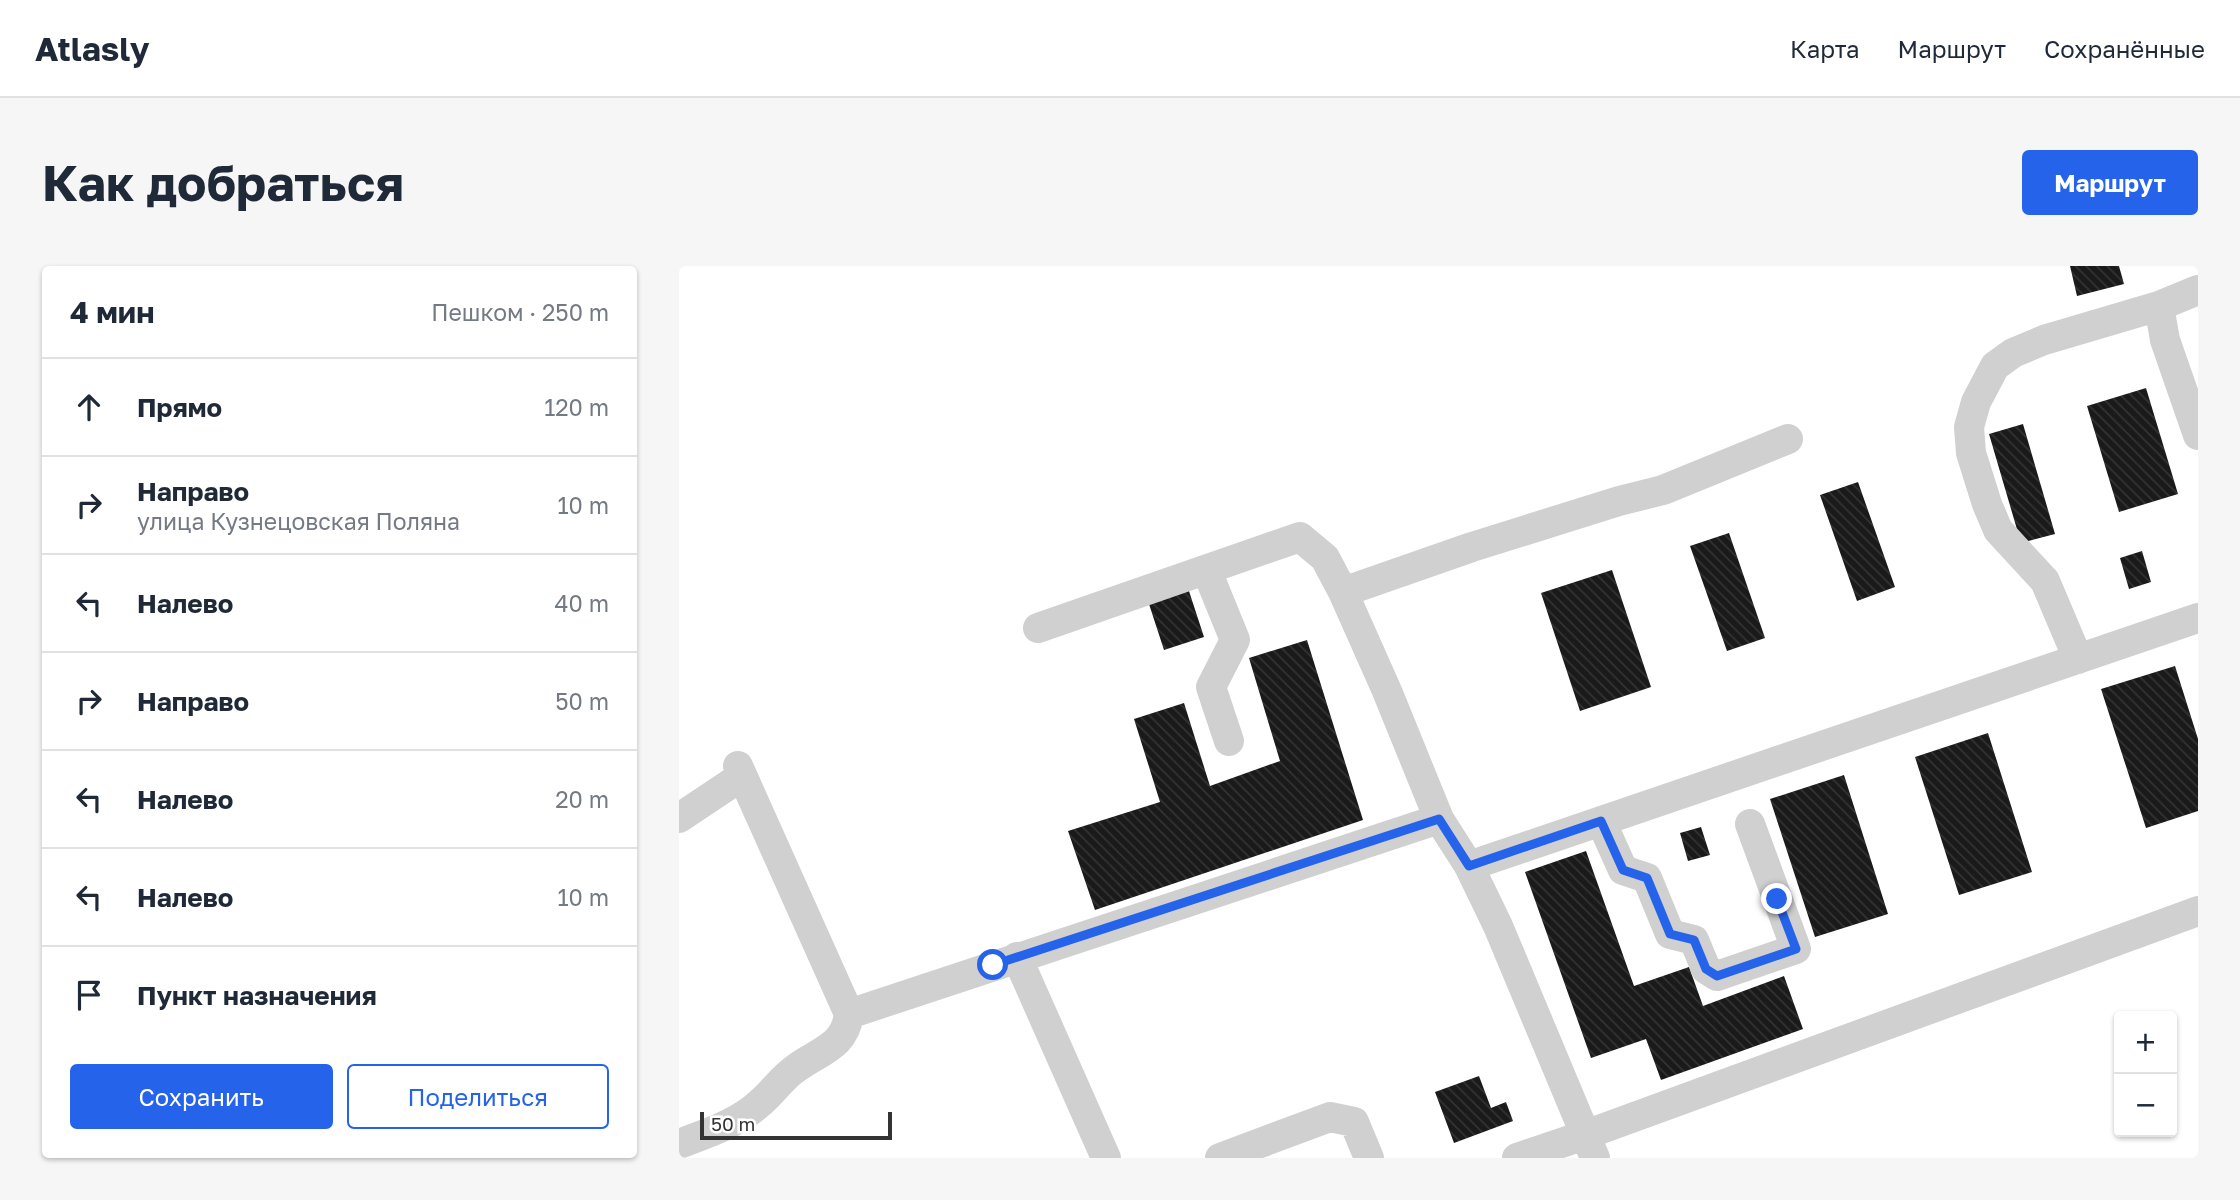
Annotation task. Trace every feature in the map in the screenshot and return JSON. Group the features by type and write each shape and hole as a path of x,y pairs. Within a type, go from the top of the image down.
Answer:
{"street":[{"path":"2078,659 2045,581 1998,530 1987,504 1971,453 1969,427 1976,402 1995,366 2013,353 2044,340 2159,306 2198,290"},
{"path":"2159,306 2165,340 2198,435"},
{"path":"1343,592 1619,500 1663,490 1788,439"},
{"path":"1038,628 1300,537 1325,558 1387,691 1439,819 1469,866 1498,926 1590,1147"},
{"path":"1207,570 1235,640 1211,687 1229,741"},
{"path":"1469,866 2198,618"},
{"path":"679,818 740,771 849,1014 847,1028 836,1043 794,1070 759,1105 724,1127 679,1144"},
{"path":"849,1014 1439,819"},
{"path":"1601,821 1623,870 1647,878 1670,934 1694,940 1706,969 1717,976 1796,949 1750,824"},
{"path":"1517,1158 1590,1147 2198,911"},
{"path":"1017,957 1107,1158"},
{"path":"1220,1158 1330,1117 1355,1122 1369,1158"}],"building":[{"path":"2070,266 2119,266 2124,284 2077,296"},
{"path":"2146,388 2178,494 2119,512 2087,406"},
{"path":"2023,424 2055,534 2021,543 1989,434"},
{"path":"1858,482 1895,587 1857,601 1820,495"},
{"path":"1729,533 1765,638 1727,651 1690,546"},
{"path":"2142,551 2151,582 2129,589 2120,558"},
{"path":"1612,570 1651,687 1580,711 1541,593"},
{"path":"1188,588 1204,637 1164,650 1148,601"},
{"path":"1307,640 1363,820 1095,910 1068,831 1160,802 1134,719 1184,703 1210,786 1280,761 1249,658"},
{"path":"2175,666 2198,739 2198,811 2146,828 2101,689"},
{"path":"1988,733 2032,872 1959,895 1915,757"},
{"path":"1844,775 1888,914 1815,937 1770,799"},
{"path":"1701,827 1710,855 1688,861 1680,833"},
{"path":"1586,851 1634,986 1689,967 1703,1006 1784,976 1803,1029 1661,1080 1646,1039 1591,1058 1525,872"},
{"path":"1479,1076 1491,1108 1506,1102 1513,1121 1454,1143 1435,1092"}],"route":[{"path":"993,965 1439,819 1469,866 1601,821 1623,870 1647,878 1670,934 1694,940 1706,969 1717,976 1796,949 1777,899"}]}
